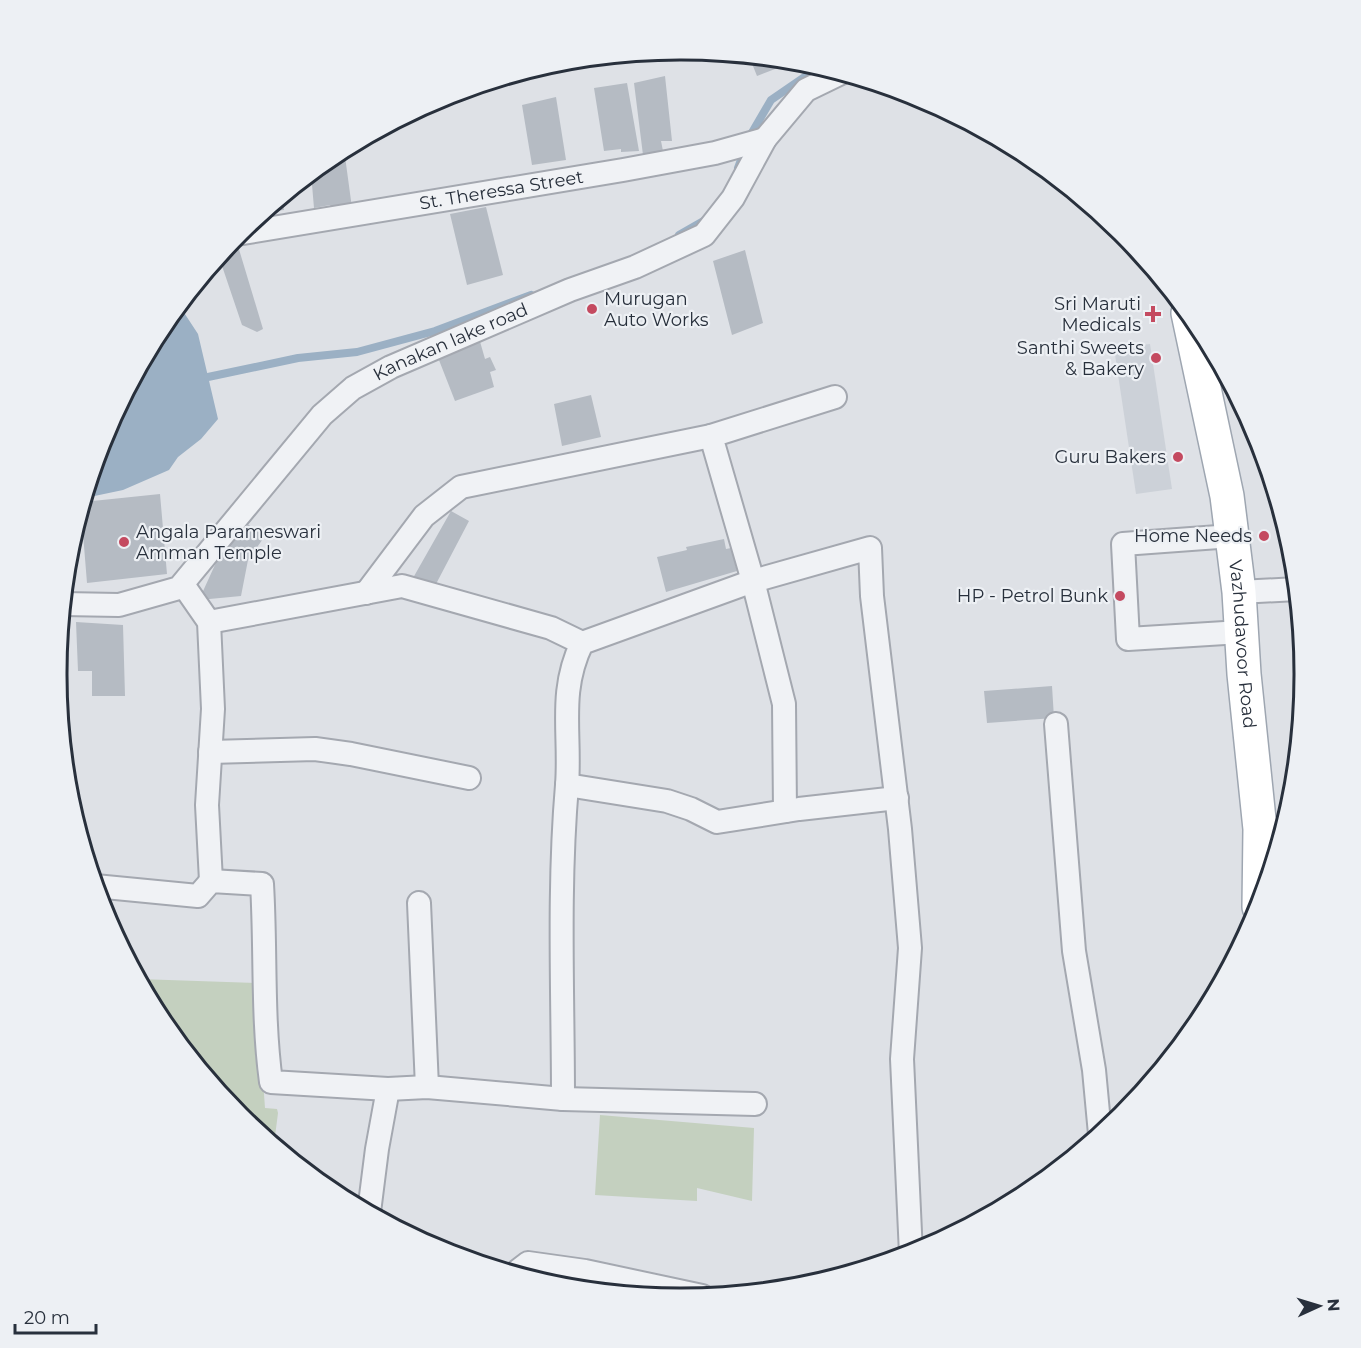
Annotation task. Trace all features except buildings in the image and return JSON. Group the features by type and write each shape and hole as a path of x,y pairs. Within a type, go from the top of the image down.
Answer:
{"main road":[{"name":"Vazhudavoor Road","path":"1193,336 1227,495 1239,592 1240,632 1271,828 1267,856"}],"street":[{"name":"Kanakan lake road","path":"184,586 206,552 322,415 353,388 401,362 570,290 635,267 705,235 733,198 765,139 806,90 829,79"},
{"name":"St. Theressa Street","path":"256,231 611,172 715,153 765,139"},
{"path":"366,593 424,516 461,487 711,436 835,397"},
{"path":"711,436 753,581 784,704 785,811"},
{"path":"1232,536 1123,544 1128,639 1240,632"},
{"path":"563,1099 562,871 563,806 567,785 566,692 572,664 582,643 753,581 870,549 872,596 897,798 910,948 902,1059 910,1243"},
{"path":"71,604 119,605 184,586 209,622 213,709 207,805 212,881 198,896 105,887"},
{"path":"209,622 402,586 551,628 582,643"},
{"path":"1239,592 1288,589"},
{"path":"1056,723 1074,951 1094,1070 1099,1123"},
{"path":"210,752 315,750 351,754 469,778"},
{"path":"567,785 667,801 691,809 717,822 785,811 897,798"},
{"path":"212,881 262,884 266,962 264,1029 271,1082 388,1089 427,1087 563,1099 755,1104"},
{"path":"419,903 427,1087"},
{"path":"370,1204 388,1089"},
{"path":"523,1267 528,1263 585,1270 664,1288"}],"shaded area":[{"path":"1150,344 1172,489 1136,494 1114,348"}],"green space":[{"path":"148,979 256,983 265,1108 277,1109 275,1135 246,1108 193,1048"},
{"path":"600,1115 754,1128 752,1201 697,1188 697,1201 595,1195"}],"water":[{"path":"184,313 198,334 218,419 201,439 178,457 169,470 123,490 93,496 113,439 130,402 149,367"}],"waterway":[{"path":"738,168 750,136 771,100 809,74"},
{"path":"679,235 707,219"},
{"path":"208,377 298,358 357,352 435,331 531,295"}],"place":[{"name":"Murugan Auto Works","path":"592,309"},
{"name":"Sri Maruti Medicals","path":"1153,314"},
{"name":"Santhi Sweets & Bakery","path":"1156,358"},
{"name":"Guru Bakers","path":"1178,457"},
{"name":"Home Needs","path":"1264,536"},
{"name":"Angala Parameswari Amman Temple","path":"124,542"},
{"name":"HP - Petrol Bunk","path":"1120,596"}]}
